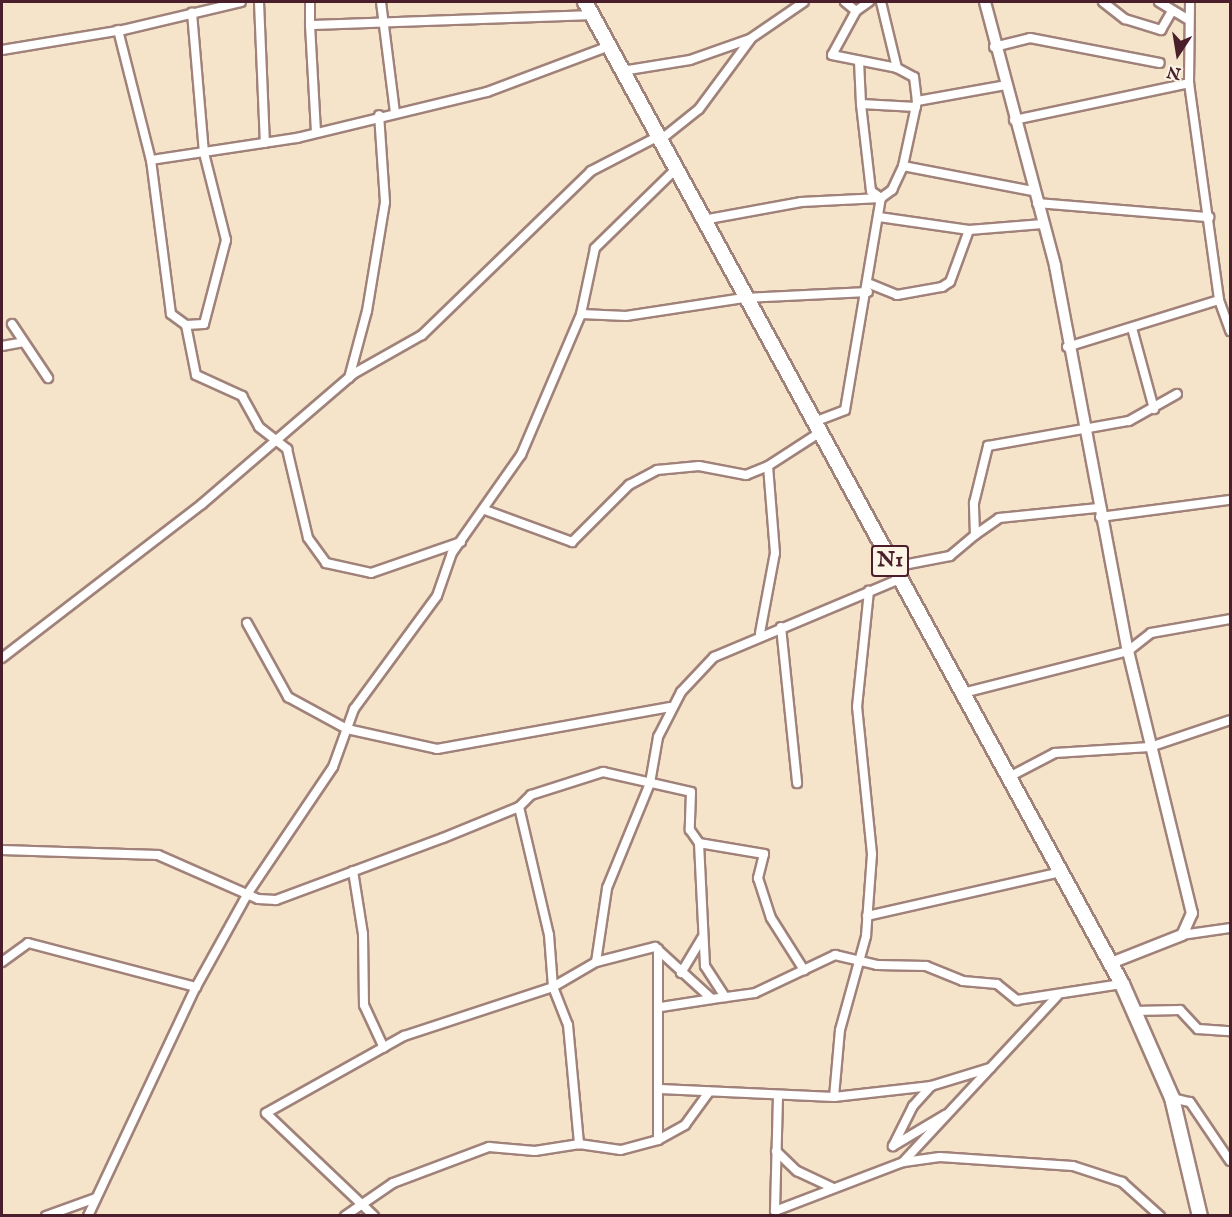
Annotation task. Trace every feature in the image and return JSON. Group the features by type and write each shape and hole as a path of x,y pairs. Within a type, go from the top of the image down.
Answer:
{"main road":[{"name":"N1","path":"585,2 744,298 1122,984 1172,1098 1200,1215"}],"street":[{"path":"2,50 118,30 241,2"},
{"path":"259,2 265,143"},
{"path":"310,2 316,132"},
{"path":"381,2 395,113"},
{"path":"2,658 279,442 348,379 422,335 591,171 658,139 699,109 750,39 792,5 804,2"},
{"path":"846,2 856,11"},
{"path":"703,220 791,203 881,198 892,190 903,166 917,104 914,77 897,68 832,54 856,11 869,2"},
{"path":"881,2 897,68"},
{"path":"985,2 994,47 1043,224 1082,430 1128,651 1150,747 1188,891 1192,913 1182,935"},
{"path":"1103,2 1125,19 1161,30 1171,13"},
{"path":"1159,2 1171,13 1187,19"},
{"path":"1190,2 1187,19 1189,82 1219,300 1230,332"},
{"path":"118,30 150,160 171,314 186,325 204,324 225,251 204,153 192,13"},
{"path":"310,25 590,15"},
{"path":"994,47 1030,38 1160,63"},
{"path":"622,70 690,60 750,39"},
{"path":"150,160 265,143 487,92 607,46"},
{"path":"859,61 861,104 871,191 881,198"},
{"path":"1014,120 1189,82"},
{"path":"861,104 917,104 1006,85"},
{"path":"348,379 367,311 385,202 379,116"},
{"path":"903,166 1033,190"},
{"path":"88,1215 196,987 248,893 333,767 354,709 437,596 461,542 485,510 521,454 581,314 595,248 675,170"},
{"path":"485,510 572,542 629,485 657,470 699,466 746,475 768,466 817,428 845,410 869,288 881,198"},
{"path":"1037,203 1209,217"},
{"path":"879,217 924,228 969,230 1043,224"},
{"path":"581,314 675,312 744,298 869,288 897,295 942,287 950,282 969,230"},
{"path":"1067,347 1219,300"},
{"path":"12,324 48,378"},
{"path":"186,325 196,375 242,396 260,427 287,449 308,538 326,563 371,573 461,542"},
{"path":"1132,328 1154,409"},
{"path":"2,345 24,342"},
{"path":"975,535 974,503 988,446 1129,421 1177,394"},
{"path":"760,633 775,553 768,466"},
{"path":"596,962 607,888 650,783 670,706 714,657 760,633 781,627 869,591 897,573 950,555 999,518 1099,513 1230,500"},
{"path":"834,1096 840,1030 867,916 872,854 857,707 869,591"},
{"path":"963,693 1128,651 1151,633 1230,619"},
{"path":"247,624 288,697 347,729 437,749 670,706"},
{"path":"781,627 797,783"},
{"path":"1009,777 1055,753 1150,747 1230,720"},
{"path":"2,850 158,855 248,893 276,900 519,807 531,795 598,771 691,792 690,830 699,843 705,966 725,997"},
{"path":"519,807 549,935 553,987 568,1025 579,1144"},
{"path":"699,843 764,854 758,878 771,918 804,970"},
{"path":"353,871 363,934 364,1005 384,1048"},
{"path":"867,916 1061,872"},
{"path":"1111,963 1182,935 1230,928"},
{"path":"681,973 704,935"},
{"path":"2,962 28,943 196,987"},
{"path":"374,1215 266,1113 384,1048 553,987 596,962 658,949"},
{"path":"658,949 681,973 712,999"},
{"path":"658,949 661,1007 658,1140"},
{"path":"661,1007 755,993 835,955 926,966 936,974 997,984 1017,1000 1057,996 1122,984"},
{"path":"903,1162 1057,996"},
{"path":"1134,1011 1180,1010 1198,1029 1230,1031"},
{"path":"660,1089 778,1097 834,1096 931,1086 991,1068"},
{"path":"931,1086 913,1106 893,1146 951,1112"},
{"path":"345,1215 393,1183 489,1147 534,1151 579,1144 621,1150 658,1140 685,1125 709,1092"},
{"path":"778,1097 775,1211 832,1187 903,1162 940,1157 1073,1167 1122,1182 1160,1215"},
{"path":"1172,1098 1190,1102 1230,1161"},
{"path":"776,1151 797,1171 832,1187"},
{"path":"46,1215 96,1198"}]}
